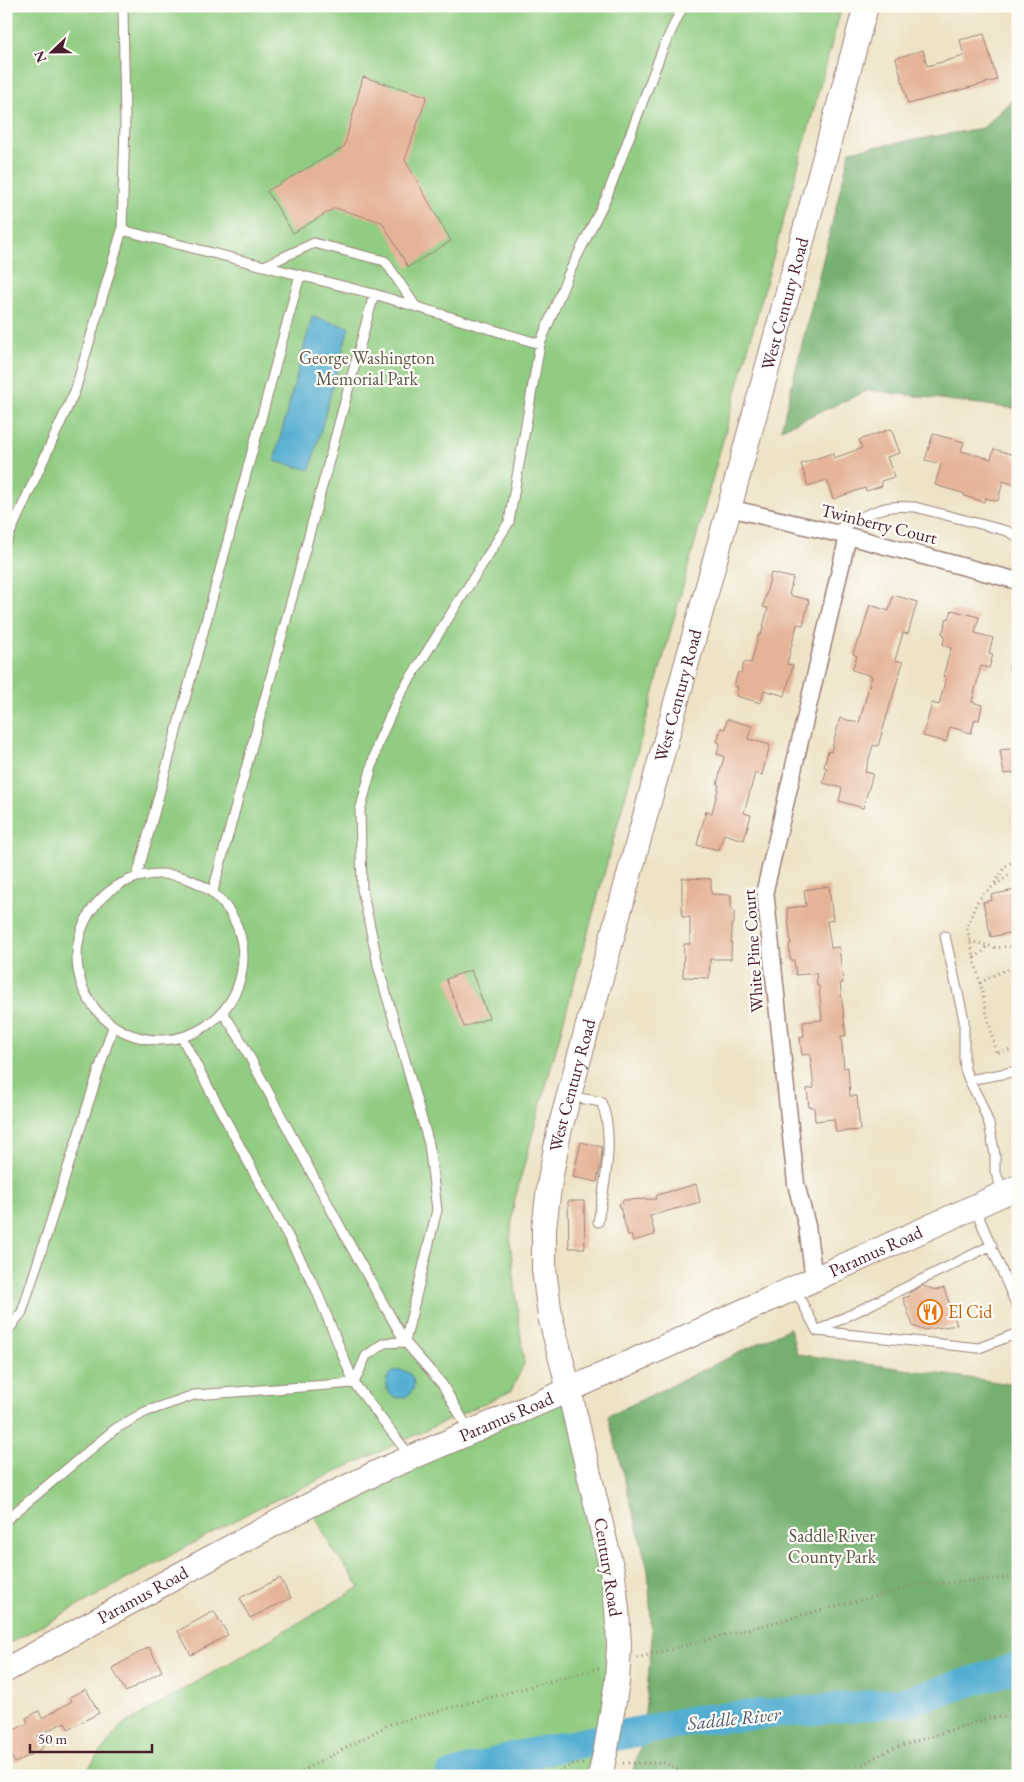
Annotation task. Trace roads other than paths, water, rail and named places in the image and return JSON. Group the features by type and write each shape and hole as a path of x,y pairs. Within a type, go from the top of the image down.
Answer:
{"main road":[{"name":"West Century Road","path":"569,1390 550,1316 544,1268 544,1228 559,1132 866,6"},
{"name":"Paramus Road","path":"6,1670 310,1505 1011,1190"},
{"name":"Century Road","path":"569,1390 614,1575 617,1609 617,1673 600,1776"}],"street":[{"name":"Twinberry Court","path":"729,508 848,536 1018,582"},
{"name":"White Pine Court","path":"804,1284 807,1226 796,1184 765,890 848,536"}],"lane":[{"path":"6,542 75,391 122,230 126,123 122,6"},
{"path":"405,1342 437,1210 428,1144 379,968 362,889 360,811 378,743 399,696 509,522 540,344 568,275 607,196 663,48 683,6"},
{"path":"122,230 374,294 540,344"},
{"path":"264,266 314,243 386,261 416,306"},
{"path":"137,876 300,275"},
{"path":"213,892 374,294"},
{"path":"832,532 880,510 904,506 915,507 1007,531 1018,537"},
{"path":"1018,654 1014,667 1018,683"},
{"path":"163,873 181,876 190,878 213,892 234,918 244,950 240,984 223,1013 204,1029 182,1038 146,1040 113,1026 91,1004 78,975 78,943 88,914 109,890 137,876 163,873"},
{"path":"945,936 964,1020 964,1060 969,1080 989,1124 995,1155 994,1170 1011,1190"},
{"path":"223,1013 239,1037 349,1243 405,1342 442,1384 471,1432"},
{"path":"6,1333 22,1312 113,1026"},
{"path":"182,1038 315,1287 354,1382 411,1458"},
{"path":"969,1080 1018,1071"},
{"path":"569,1096 601,1102 606,1113 607,1167 598,1222"},
{"path":"974,1206 1018,1309"},
{"path":"817,1331 992,1245"},
{"path":"804,1284 817,1331"},
{"path":"817,1331 979,1348 1018,1333"},
{"path":"354,1382 366,1356 384,1342 405,1342"},
{"path":"6,1520 115,1429 145,1412 194,1395 354,1382"}],"water":[{"path":"312,317 349,327 310,470 274,461"},
{"path":"400,1370 410,1374 414,1384 410,1394 400,1398 390,1394 386,1384 390,1374"}],"waterway":[{"name":"Saddle River","path":"450,1776 512,1757 695,1720 906,1702 1018,1667"}],"place":[{"name":"El Cid","path":"930,1312"}],"park label":[{"name":"George Washington Memorial Park","path":"367,368"},
{"name":"Saddle River County Park","path":"832,1546"}]}
